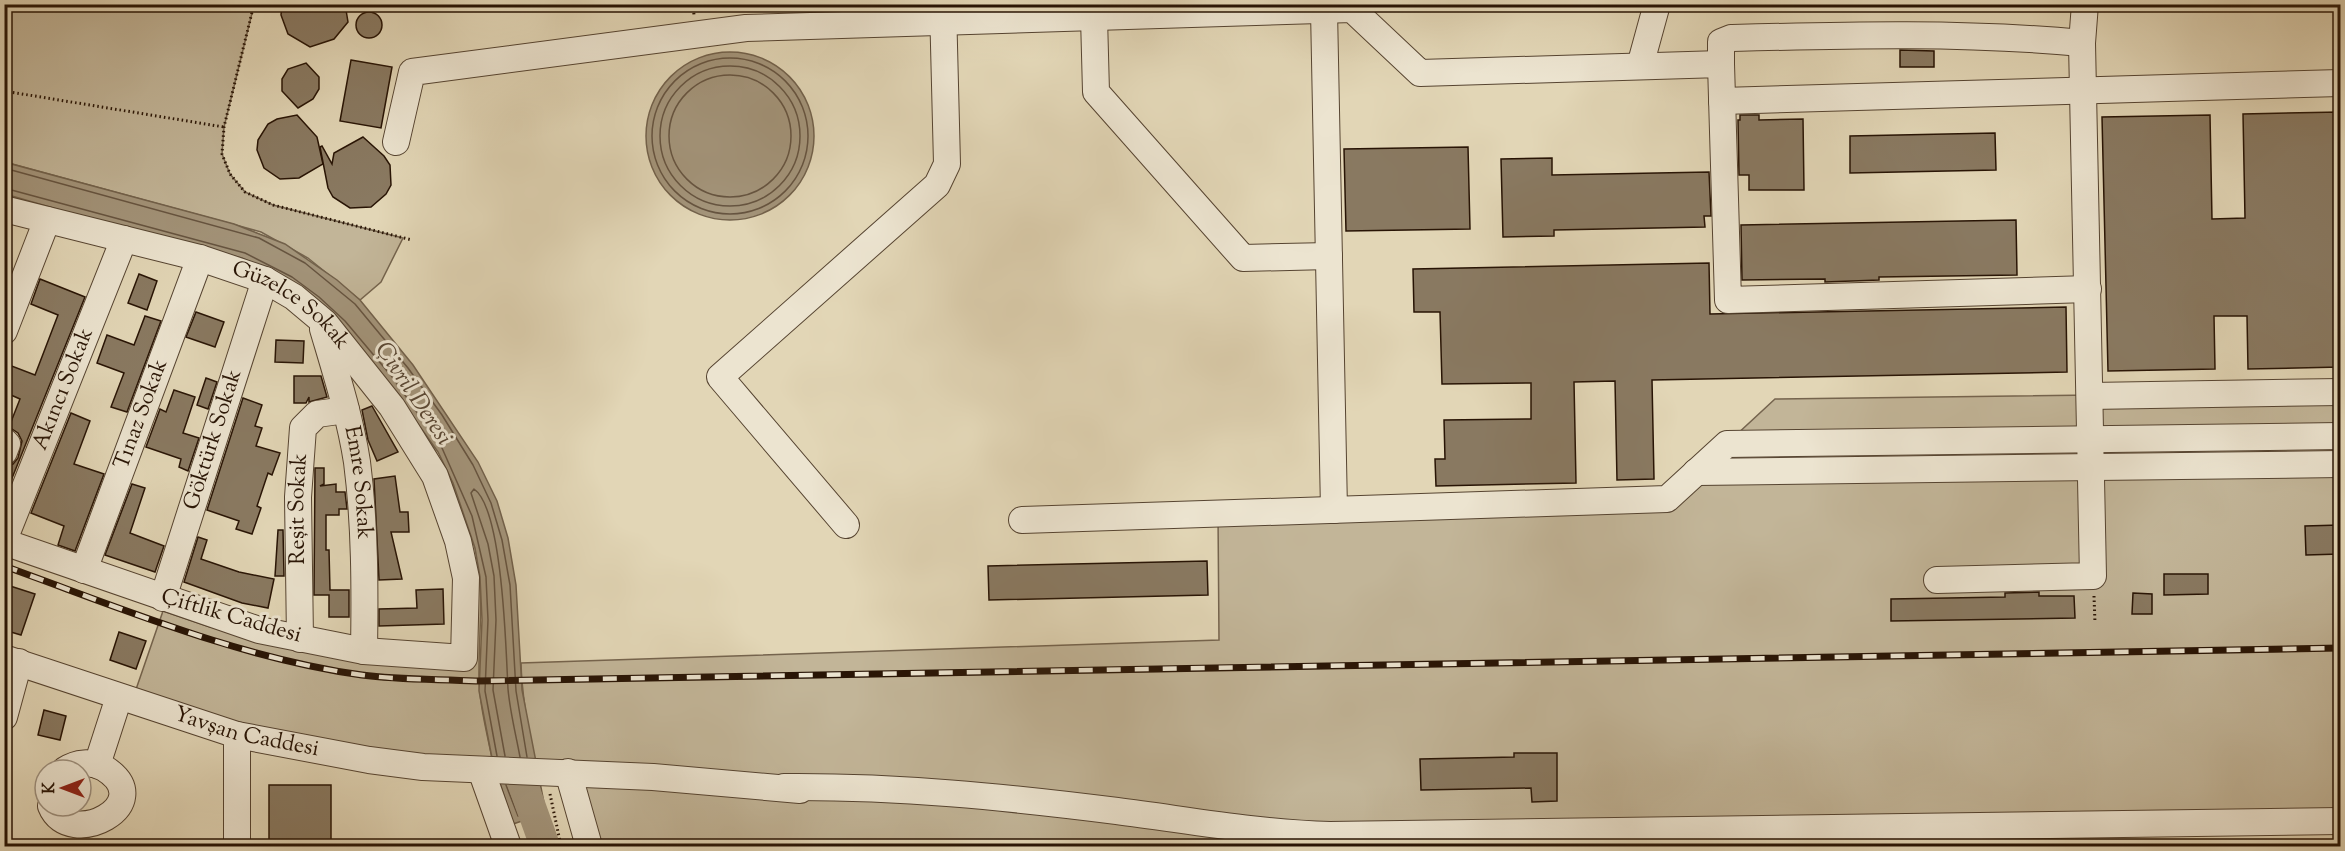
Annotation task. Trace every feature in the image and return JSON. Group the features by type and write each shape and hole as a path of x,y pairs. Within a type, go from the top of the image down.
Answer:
{"street":[{"path":"1640,66 1657,4"},
{"path":"1937,580 2093,576 2082,43 2085,4"},
{"path":"396,142 412,72 746,28 943,13 1094,17 1197,9 1352,9 1420,73 1721,64"},
{"path":"1324,10 1334,510"},
{"path":"846,525 720,377 937,185 944,176 948,164 943,13"},
{"path":"1094,17 1096,92 1243,258 1329,256"},
{"path":"2082,43 1906,33 1731,38 1721,42 1721,64 1728,300 2088,289"},
{"path":"1722,101 2340,82"},
{"name":"Güzelce Sokak","path":"4,209 200,258 265,280 294,297 319,318 392,406 435,476 448,508 466,578 464,658"},
{"path":"4,331 48,220"},
{"name":"Akıncı Sokak","path":"4,541 124,239"},
{"name":"Tınaz Sokak","path":"84,570 200,258"},
{"name":"Göktürk Sokak","path":"163,598 265,280"},
{"name":"Emre Sokak","path":"319,318 346,410 360,492 364,651"},
{"path":"2090,396 2340,392"},
{"name":"Reşit Sokak","path":"300,639 298,497 303,428 317,414 346,410"},
{"path":"1022,520 1667,499 1727,444 2340,436"},
{"path":"4,441 7,445 4,452"},
{"path":"1696,472 2340,464"},
{"name":"Çiftlik Caddesi","path":"4,541 260,630 364,651 464,658"},
{"path":"4,717 8,660"},
{"name":"Yavşan Caddesi","path":"8,660 237,735 369,760 488,770 555,780 784,787"},
{"path":"97,765 119,697"},
{"path":"237,735 237,846"},
{"path":"57,818 71,831 94,834 109,832 120,808 121,793 115,778 93,764"},
{"path":"488,770 508,846"},
{"path":"555,780 590,846"},
{"path":"784,787 854,786 927,792 1039,802 1256,830 1330,835 2340,821"},
{"path":"784,787 904,804 1037,817 1274,846"},
{"path":"1674,846 2340,836"}],"path":[{"path":"254,4 224,127 222,154 230,174 244,192 273,205 412,240"},
{"path":"4,92 224,127"},
{"path":"2093,576 2095,623"},
{"path":"555,780 561,846"}],"shaded area":[{"path":"4,5 254,5 224,127 222,154 230,174 245,192 273,205 403,238 381,282 360,300 308,258 261,232 5,162"},
{"path":"4,194 119,228 219,250 245,260 283,281 320,309 355,342 388,380 417,421 442,463 462,506 475,547 481,593 480,691 492,758 423,767 132,701 163,611 210,627 464,669 467,616 435,476 294,297 5,209"},
{"path":"2340,392 2340,821 1434,835 1435,846 589,846 568,773 537,772 531,745 524,704 521,663 1219,640 1218,514 1667,499 1775,399"}],"water":[{"path":"730,52 762,59 777,66 789,77 800,89 807,104 814,136 807,168 800,183 789,195 777,206 762,213 730,220 698,213 683,206 671,195 660,183 653,168 646,136 653,104 660,89 671,77 683,66 698,59"},
{"path":"4,162 234,224 285,244 337,280 360,300 413,365 478,462 497,501 508,538 516,585 522,690 546,813 513,824 492,758 479,691 482,620 480,577 475,548 453,483 438,452 388,382 340,325 268,270 242,258 132,231 5,194"}],"building":[{"path":"282,4 345,4 348,22 334,39 310,47 288,34 281,15"},
{"path":"369,12 378,16 382,25 378,34 369,38 360,34 356,25 360,16"},
{"path":"1900,50 1934,51 1934,67 1900,67"},
{"path":"351,60 392,67 381,128 340,121"},
{"path":"306,63 319,77 319,89 313,99 298,108 282,91 282,79 288,69"},
{"path":"2340,112 2340,367 2248,369 2247,316 2214,316 2215,369 2108,371 2102,117 2210,115 2212,219 2245,218 2243,114"},
{"path":"297,115 317,137 323,164 299,178 280,179 264,168 257,150 258,140 268,124 277,119"},
{"path":"1740,115 1759,115 1759,120 1803,119 1804,190 1749,190 1749,175 1739,175 1738,120 1740,120"},
{"path":"1995,133 1996,170 1850,173 1850,136"},
{"path":"363,137 384,156 390,165 391,185 386,194 371,207 350,208 333,197 328,188 320,147 322,146 332,164 334,153"},
{"path":"1468,147 1470,229 1346,231 1344,149"},
{"path":"1552,158 1552,175 1709,172 1711,216 1704,216 1705,227 1554,230 1554,236 1503,237 1501,159"},
{"path":"2016,220 2017,275 1879,277 1879,280 1825,282 1825,279 1742,280 1741,225"},
{"path":"1709,263 1710,314 2066,307 2067,372 1652,380 1654,479 1617,480 1615,381 1574,382 1576,483 1436,486 1435,459 1445,459 1444,420 1531,419 1531,383 1442,384 1440,312 1414,312 1413,269"},
{"path":"139,274 157,281 147,310 128,303"},
{"path":"40,279 85,297 4,498 4,467 13,464 18,458 22,441 18,433 9,427 20,399 4,392 4,363 35,375 58,315 31,304"},
{"path":"196,312 224,322 215,347 186,337"},
{"path":"145,316 161,321 127,412 111,407 124,373 97,363 107,335 134,345"},
{"path":"276,340 304,341 303,363 275,362"},
{"path":"294,376 321,376 327,397 309,402 309,397 306,403 294,403"},
{"path":"206,378 217,382 208,409 197,405"},
{"path":"174,390 195,397 183,433 199,438 188,471 179,467 181,459 146,447 160,409 166,412"},
{"path":"243,398 262,405 255,426 262,428 256,446 280,453 272,475 268,473 257,506 261,508 252,534 236,529 239,521 207,510"},
{"path":"372,406 398,452 377,461 368,440 362,410"},
{"path":"71,413 90,421 74,464 104,474 75,551 58,545 64,526 31,513"},
{"path":"315,468 324,468 324,484 320,486 336,484 336,492 345,492 347,509 339,509 339,515 326,515 326,550 329,550 330,590 349,590 349,617 329,617 329,595 314,595"},
{"path":"395,476 400,512 408,512 409,532 391,532 402,579 379,580 374,479"},
{"path":"132,484 145,488 130,533 164,546 155,572 105,555"},
{"path":"2340,525 2340,554 2306,555 2305,526"},
{"path":"278,530 283,530 284,576 275,576"},
{"path":"198,537 207,540 201,559 239,572 274,579 268,608 242,603 184,582"},
{"path":"1207,561 1208,595 989,600 988,566"},
{"path":"2164,574 2208,574 2208,594 2164,595"},
{"path":"4,584 35,594 21,635 4,630"},
{"path":"443,589 444,624 379,626 379,609 417,608 416,590"},
{"path":"2039,592 2039,596 2074,596 2075,618 1891,621 1891,599 2005,597 2005,593"},
{"path":"2133,593 2152,594 2152,614 2132,614"},
{"path":"119,632 146,641 136,669 110,660"},
{"path":"44,710 66,716 60,740 38,735"},
{"path":"1514,753 1557,753 1557,801 1532,802 1531,788 1421,790 1420,759 1514,757"},
{"path":"269,785 331,785 331,846 269,846"}],"waterway":[{"name":"Çivril Deresi","path":"521,779 545,846"}],"railway":[{"path":"4,566 226,644 316,667 390,678 476,681 2340,648"}]}
